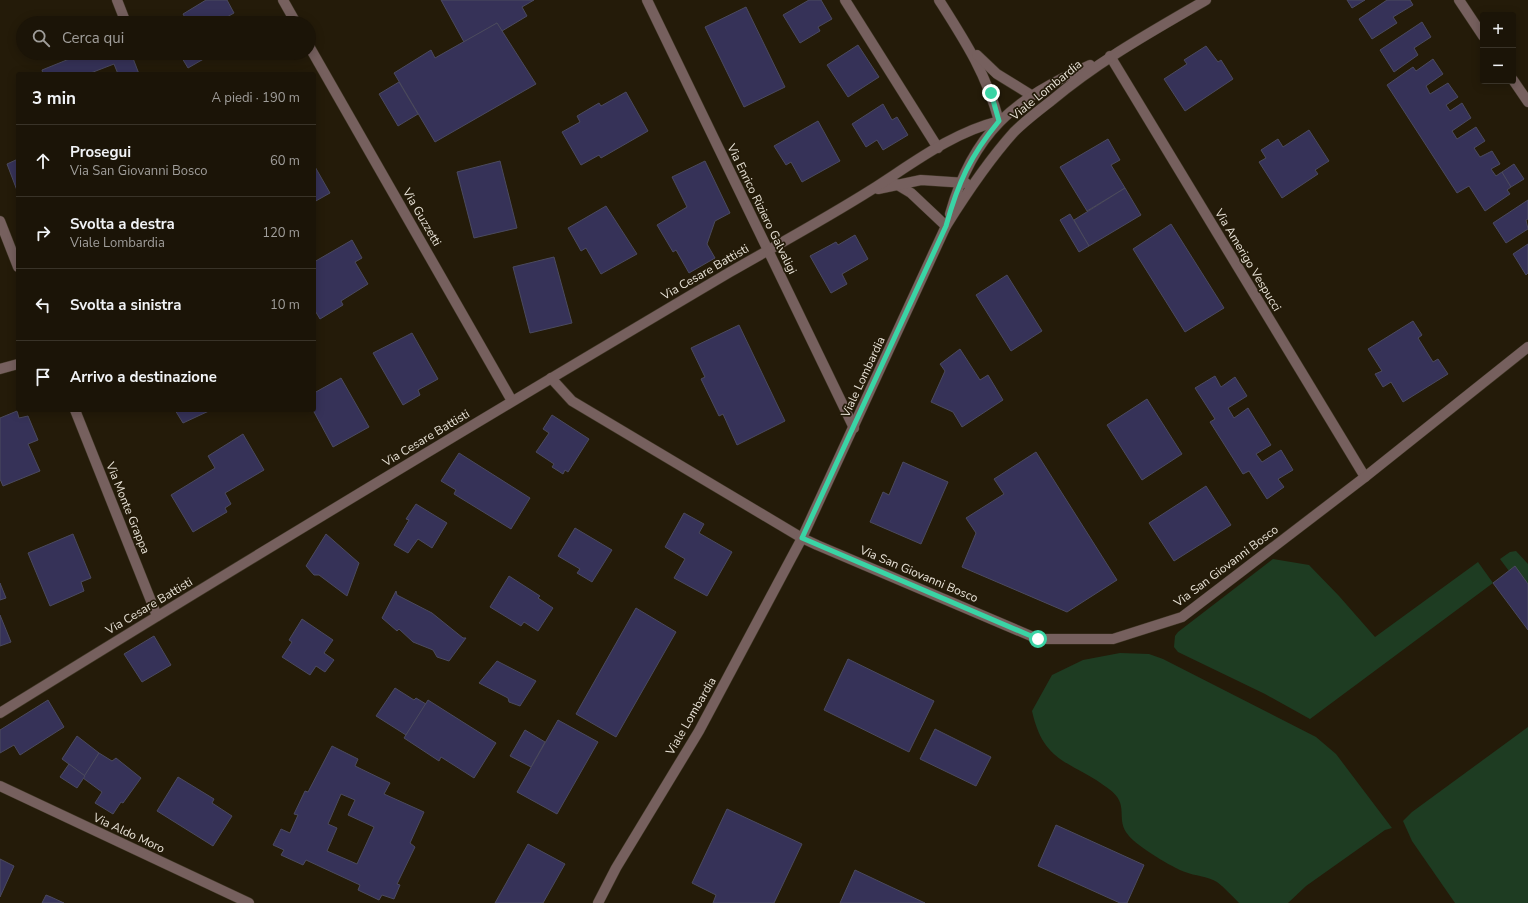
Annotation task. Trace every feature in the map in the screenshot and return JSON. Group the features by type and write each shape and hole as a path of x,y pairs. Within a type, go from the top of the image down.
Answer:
{"street":[{"path":"117,0 123,16"},
{"path":"283,0 292,16"},
{"name":"Via Enrico Riziero Galvaligi","path":"647,0 854,428"},
{"path":"845,0 938,148"},
{"path":"938,0 965,40 985,64 997,74 1031,95"},
{"name":"Viale Lombardia","path":"946,226 996,153 1015,131 1071,84 1110,56 1206,0"},
{"path":"1459,0 1480,32"},
{"path":"965,40 991,93 999,121"},
{"name":"Viale Lombardia","path":"598,903 616,868 699,731 802,538 946,226 960,182 975,152 999,121 1031,95 1051,83 1110,56"},
{"name":"Via Amerigo Vespucci","path":"1110,56 1365,477"},
{"name":"Via Guzzetti","path":"316,58 512,401"},
{"path":"1516,84 1528,102"},
{"name":"Via Cesare Battisti","path":"0,713 512,401 767,250 870,191 938,148 962,134 981,126 999,121"},
{"name":"Via Cesare Battisti","path":"870,191 896,184 921,180 974,184"},
{"path":"896,184 911,193 946,226"},
{"path":"0,221 16,262"},
{"name":"Via San Giovanni Bosco","path":"802,538 1038,639 1113,640 1182,617 1365,477 1528,347"},
{"path":"0,369 16,365"},
{"path":"551,378 572,401 802,538"},
{"name":"Via Monte Grappa","path":"76,412 157,616"},
{"name":"Via Aldo Moro","path":"0,786 249,903"}],"green space":[{"path":"1516,551 1528,564 1528,584 1515,567 1509,571 1500,559 1510,552"},
{"path":"1273,559 1309,565 1375,637 1478,562 1493,583 1310,719 1265,694 1178,652 1174,647 1175,636 1178,632"},
{"path":"1120,653 1149,654 1163,659 1316,737 1336,754 1392,828 1385,830 1306,886 1288,903 1239,903 1217,882 1209,878 1179,870 1156,856 1133,840 1125,830 1121,806 1116,795 1052,752 1044,742 1037,729 1032,711 1052,675 1083,660"},
{"path":"1528,727 1528,903 1455,903 1412,841 1403,821 1412,812"}],"building":[{"path":"206,0 227,0 234,13 229,16 184,16 183,14"},
{"path":"441,0 534,0 522,7 527,16 502,31 497,23 464,42"},
{"path":"809,0 821,0 832,19 818,27 820,31 800,43 783,15"},
{"path":"1347,0 1365,0 1352,8"},
{"path":"1387,0 1410,0 1413,5 1393,17 1397,23 1372,39 1359,19"},
{"path":"746,7 785,87 744,107 705,27"},
{"path":"1422,22 1431,37 1414,48 1418,55 1394,72 1380,50"},
{"path":"497,23 536,84 435,142 394,73 431,50 435,58"},
{"path":"858,45 879,77 848,97 827,65"},
{"path":"1206,46 1218,62 1221,60 1233,79 1185,111 1164,79 1187,64 1184,60"},
{"path":"1433,59 1443,74 1426,86 1430,94 1448,83 1458,97 1446,105 1450,111 1462,103 1471,118 1452,131 1457,139 1476,127 1485,141 1474,148 1480,157 1492,151 1500,164 1491,169 1496,176 1502,172 1511,187 1507,190 1510,194 1485,211 1469,186 1457,193 1387,85 1413,67 1416,71"},
{"path":"67,60 134,60 138,72 117,72 114,64 93,72 42,72 42,70"},
{"path":"183,60 202,60 188,68"},
{"path":"399,82 418,114 398,126 379,94"},
{"path":"626,92 648,131 601,158 599,155 581,165 562,132 580,122 577,116 599,103 601,106"},
{"path":"883,104 892,120 897,117 908,135 883,150 877,140 866,147 852,124"},
{"path":"818,121 840,161 802,182 791,162 786,165 774,146"},
{"path":"1309,130 1329,161 1315,170 1318,174 1282,198 1259,162 1266,158 1261,150 1278,139 1283,147"},
{"path":"1108,139 1120,160 1111,165 1125,188 1087,211 1060,167"},
{"path":"16,160 16,188 7,164"},
{"path":"500,161 517,228 474,238 457,172"},
{"path":"705,161 730,213 715,221 707,244 715,258 689,273 676,250 673,252 657,225 687,207 672,177"},
{"path":"1514,164 1524,179 1511,187 1502,172"},
{"path":"316,168 330,193 316,201"},
{"path":"1125,188 1141,215 1089,246 1074,220"},
{"path":"1528,200 1528,219 1526,220 1528,229 1506,243 1493,223"},
{"path":"606,206 637,254 601,274 586,248 581,251 568,228"},
{"path":"1070,214 1089,246 1079,252 1060,220"},
{"path":"1171,224 1224,308 1185,332 1133,249"},
{"path":"855,235 868,259 842,274 847,284 831,293 810,256 836,242 838,245"},
{"path":"352,240 362,258 355,262 368,284 341,301 343,305 320,319 316,312 316,261"},
{"path":"1528,244 1528,273 1526,275 1513,254"},
{"path":"554,257 572,323 530,333 513,267"},
{"path":"1007,275 1042,331 1011,351 976,295"},
{"path":"1413,321 1422,335 1418,338 1433,362 1438,359 1448,374 1403,402 1391,382 1383,387 1375,374 1382,371 1368,349"},
{"path":"739,325 785,421 737,445 723,414 719,416 701,379 705,377 691,348"},
{"path":"412,333 438,379 418,390 420,395 403,405 373,353"},
{"path":"960,349 980,380 988,375 1003,400 962,427 953,412 931,402 945,371 940,364"},
{"path":"1215,376 1221,387 1235,377 1247,396 1228,408 1234,418 1248,408 1271,445 1256,454 1262,462 1281,450 1293,470 1278,479 1284,487 1267,499 1249,471 1243,474 1210,422 1215,419 1195,388"},
{"path":"341,378 369,427 333,447 314,412 316,412 316,392"},
{"path":"1147,399 1182,454 1142,480 1107,425"},
{"path":"16,411 19,418 28,416 38,440 28,444 40,471 3,486 0,479 0,418"},
{"path":"176,412 207,412 183,423"},
{"path":"552,415 589,439 568,472 565,470 563,474 552,467 554,464 536,452 549,433 543,429"},
{"path":"243,434 264,470 225,493 231,504 225,508 227,512 193,532 171,495 215,468 208,456"},
{"path":"1036,452 1117,580 1067,612 962,567 976,533 966,518 1004,494 994,479"},
{"path":"459,453 530,498 511,529 454,494 456,490 441,481"},
{"path":"903,462 948,482 921,544 870,522 883,492 889,495"},
{"path":"1206,486 1231,525 1174,561 1149,523"},
{"path":"416,504 447,523 432,548 418,539 408,553 394,545 409,520 406,519"},
{"path":"684,513 704,524 699,533 732,552 707,596 674,578 685,559 665,547"},
{"path":"575,528 612,550 592,582 577,573 580,569 558,556"},
{"path":"73,534 91,578 81,582 84,591 50,606 28,553"},
{"path":"326,534 359,563 347,596 319,575 314,575 306,566"},
{"path":"1515,566 1528,584 1528,630 1493,583"},
{"path":"509,576 540,596 538,598 553,608 538,631 524,622 521,626 490,607"},
{"path":"0,583 6,598 0,600"},
{"path":"396,591 397,595 432,613 463,638 466,638 449,661 437,657 433,650 413,642 399,629 397,631 382,618"},
{"path":"636,608 676,632 616,737 576,714"},
{"path":"0,615 11,642 0,646"},
{"path":"302,619 333,640 324,653 334,660 325,672 316,666 310,675 282,657 292,642 289,640"},
{"path":"154,636 171,665 142,682 124,654"},
{"path":"848,659 934,701 909,752 824,710"},
{"path":"497,661 536,681 520,706 509,702 508,698 479,683"},
{"path":"395,688 414,700 416,698 426,704 406,735 376,716"},
{"path":"48,700 64,727 20,755 14,745 0,753 0,730"},
{"path":"428,700 496,743 474,778 441,757 439,761 404,738"},
{"path":"558,720 598,742 557,814 517,792"},
{"path":"935,729 991,757 976,786 920,759"},
{"path":"525,730 545,742 531,767 510,756"},
{"path":"77,736 99,753 85,776 62,759"},
{"path":"332,746 358,759 355,766 390,783 384,794 424,812 410,843 415,847 397,884 400,885 394,899 382,895 379,900 358,890 360,885 306,860 303,865 281,855 284,850 273,845 281,829 290,833 298,815 294,814 305,791 308,792","holes":["341,794 355,800 348,815 374,827 357,864 327,851 337,828 328,824"]},
{"path":"99,753 112,761 116,758 141,778 113,814 95,803 102,792 83,778"},
{"path":"69,764 85,776 77,788 60,777"},
{"path":"178,777 214,799 212,803 232,816 213,846 157,811"},
{"path":"727,809 802,844 774,903 713,903 716,895 692,883"},
{"path":"1056,825 1144,865 1127,903 1120,903 1038,866"},
{"path":"528,844 565,864 543,903 495,903"},
{"path":"0,859 14,866 0,897"},
{"path":"855,870 925,903 840,903"},
{"path":"46,895 51,897 64,903 42,903"}],"route":[{"path":"991,93 999,121 975,152 963,174 946,226 802,538 1038,639"}]}
